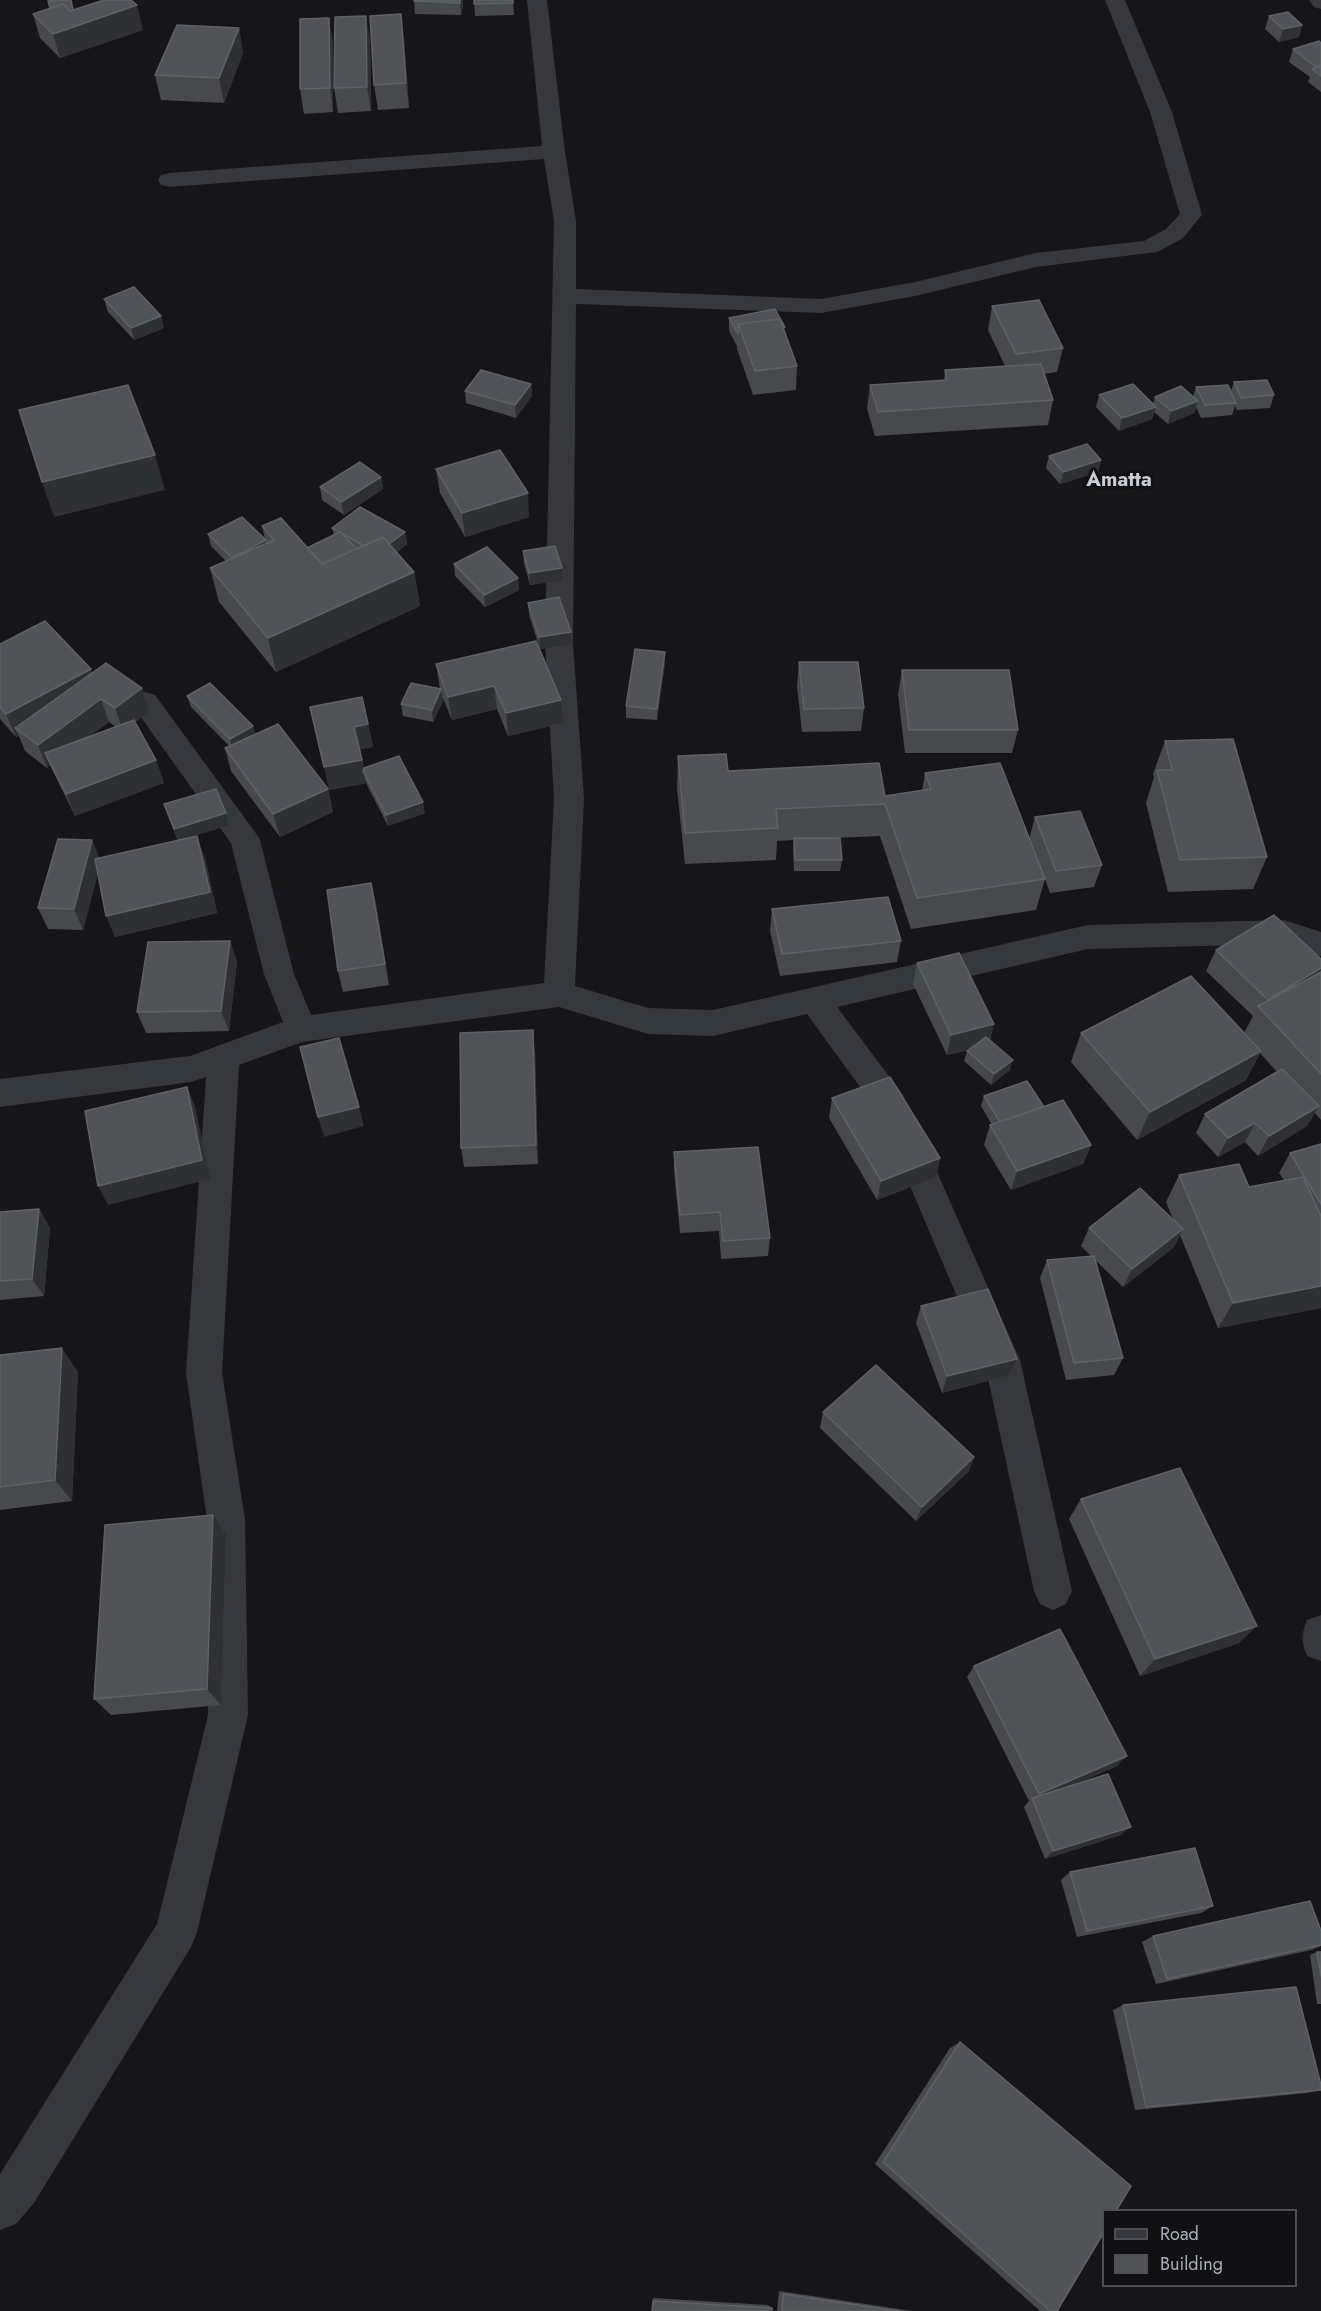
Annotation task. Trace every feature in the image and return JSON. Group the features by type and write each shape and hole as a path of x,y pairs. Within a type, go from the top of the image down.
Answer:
{"street":[{"path":"537,0 554,152 566,221 559,643 569,799 559,994"},
{"path":"563,296 821,306 915,289 1036,260 1149,248 1174,234 1191,215 1161,112 1115,0"},
{"path":"170,180 554,152"},
{"path":"145,702 245,840 279,974 301,1029"},
{"path":"0,1093 191,1070 301,1029 559,994 648,1021 713,1023 1088,937 1284,932 1321,944"},
{"path":"814,1000 892,1105 1002,1360 1053,1591"},
{"path":"0,2208 18,2187 176,1932 228,1715 226,1519 204,1373 223,1057"},
{"path":"1321,1634 1321,1642"}],"building":[{"path":"71,0 73,10 70,11 63,4 50,8 48,1"},
{"path":"104,0 131,0 137,5 53,34 33,14 63,4 70,11"},
{"path":"460,0 460,3 414,1"},
{"path":"474,0 513,0 513,3 474,4"},
{"path":"1288,12 1302,25 1283,29 1269,16"},
{"path":"401,14 406,83 374,85 370,16"},
{"path":"366,16 367,87 334,88 335,17"},
{"path":"329,18 330,88 300,89 300,19"},
{"path":"177,25 239,28 219,78 155,75"},
{"path":"1319,41 1321,43 1321,65 1316,67 1293,49"},
{"path":"1321,66 1321,76 1312,69"},
{"path":"134,287 161,316 131,328 104,299"},
{"path":"1039,300 1063,348 1016,354 992,306"},
{"path":"775,309 785,327 783,328 780,319 738,324 738,334 729,318"},
{"path":"780,319 797,366 755,371 738,324"},
{"path":"1041,364 1053,400 878,412 870,385 947,380 945,370"},
{"path":"481,370 531,384 515,405 465,391"},
{"path":"1267,380 1274,395 1241,398 1234,382"},
{"path":"1133,384 1156,407 1122,418 1099,395"},
{"path":"128,385 155,455 42,482 19,410"},
{"path":"1228,385 1236,403 1205,405 1196,387"},
{"path":"1181,386 1198,401 1171,411 1155,397"},
{"path":"1087,444 1101,460 1063,472 1049,456"},
{"path":"500,450 528,493 462,513 436,469"},
{"path":"360,462 381,477 341,502 320,487"},
{"path":"360,507 405,532 389,544 383,537 364,546 341,533 357,549 322,564 307,548 340,532 332,528"},
{"path":"242,517 266,540 232,558 208,534"},
{"path":"281,518 322,564 383,537 414,572 268,638 210,568 274,540 262,526"},
{"path":"555,546 562,568 529,573 523,551"},
{"path":"487,547 518,578 484,595 454,564"},
{"path":"559,597 571,632 539,637 528,603"},
{"path":"45,621 91,669 6,714 0,707 0,644"},
{"path":"536,641 561,700 506,713 494,686 448,697 436,664"},
{"path":"635,649 665,652 657,709 626,706"},
{"path":"799,662 858,662 864,708 804,709"},
{"path":"106,663 142,688 115,708 101,699 38,745 15,728"},
{"path":"902,670 1009,670 1018,730 909,730"},
{"path":"210,683 253,726 230,739 187,696"},
{"path":"411,683 441,689 432,710 401,704"},
{"path":"362,697 368,724 354,727 362,760 324,767 310,707"},
{"path":"134,720 156,760 66,794 45,753"},
{"path":"278,724 328,789 273,814 225,748"},
{"path":"1233,739 1267,857 1180,860 1157,770 1172,770 1165,741"},
{"path":"726,754 728,771 879,763 885,796 931,789 925,773 1000,763 1045,879 917,898 885,804 776,809 778,828 685,833 678,756"},
{"path":"399,756 423,802 386,815 363,771 364,768"},
{"path":"216,789 226,813 174,829 164,804"},
{"path":"1080,811 1102,865 1056,871 1035,817"},
{"path":"197,836 210,892 106,916 95,859"},
{"path":"794,838 840,838 842,860 795,860"},
{"path":"58,839 92,840 74,909 38,908"},
{"path":"371,883 385,964 338,971 327,890"},
{"path":"888,897 901,941 782,954 772,909"},
{"path":"1274,915 1321,959 1321,968 1268,1000 1216,950"},
{"path":"230,941 221,1011 137,1012 148,942"},
{"path":"959,953 994,1024 951,1035 917,963"},
{"path":"1321,972 1321,1074 1258,1006"},
{"path":"1191,976 1261,1051 1150,1112 1081,1033"},
{"path":"533,1030 536,1145 461,1148 460,1033"},
{"path":"986,1037 1013,1060 994,1074 967,1051"},
{"path":"339,1038 359,1107 318,1117 300,1047"},
{"path":"1282,1069 1319,1106 1269,1136 1255,1123 1228,1138 1205,1114"},
{"path":"890,1077 940,1158 881,1181 832,1098"},
{"path":"1027,1081 1044,1107 1000,1122 984,1096"},
{"path":"187,1087 202,1160 98,1186 85,1111"},
{"path":"1063,1100 1091,1145 1017,1171 990,1125"},
{"path":"1321,1144 1321,1204 1290,1153"},
{"path":"758,1147 770,1238 723,1241 720,1212 680,1215 674,1152"},
{"path":"1239,1164 1249,1187 1303,1177 1321,1216 1321,1286 1233,1303 1179,1175"},
{"path":"1140,1188 1183,1229 1132,1269 1089,1228"},
{"path":"39,1209 32,1279 0,1281 0,1212"},
{"path":"1094,1256 1123,1358 1074,1363 1047,1260"},
{"path":"988,1289 1017,1359 947,1376 921,1306"},
{"path":"62,1348 55,1480 0,1487 0,1355"},
{"path":"876,1365 974,1457 922,1507 823,1412"},
{"path":"1180,1468 1257,1626 1155,1659 1081,1499"},
{"path":"213,1515 207,1689 94,1699 105,1525"},
{"path":"1060,1629 1127,1756 1039,1794 974,1666"},
{"path":"1108,1774 1131,1827 1053,1851 1032,1798"},
{"path":"1195,1848 1213,1906 1087,1931 1070,1872"},
{"path":"1310,1901 1321,1931 1321,1945 1167,1979 1153,1936"},
{"path":"1317,1952 1321,1952 1321,1976"},
{"path":"1296,1987 1321,2090 1146,2107 1123,2005"},
{"path":"960,2042 1131,2186 1117,2209 1102,2209 1102,2235 1057,2311 1050,2311 883,2162"},
{"path":"783,2294 899,2311 782,2311"},
{"path":"653,2301 772,2308 772,2311 652,2311"}],"district":[{"name":"Amatta","path":"1119,481"}]}
